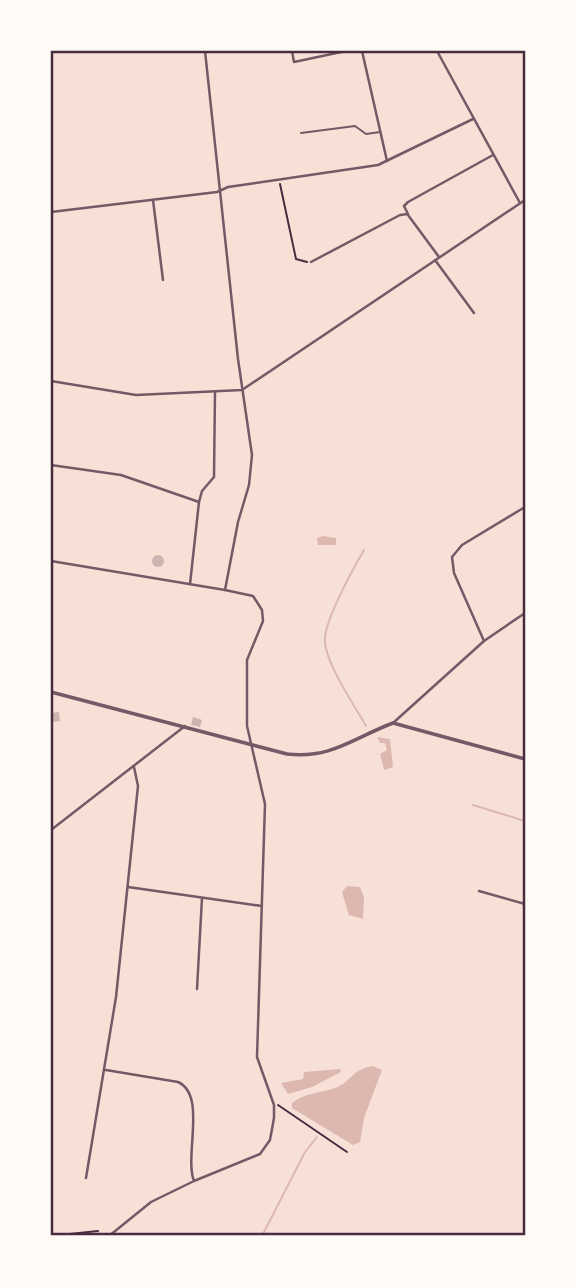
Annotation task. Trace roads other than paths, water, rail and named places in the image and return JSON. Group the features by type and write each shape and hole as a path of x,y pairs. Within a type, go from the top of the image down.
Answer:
{"street":[{"path":"205,51 242,390 249,420 251,475 238,522 225,590"},
{"path":"292,51 294,62 346,51"},
{"path":"362,51 387,161"},
{"path":"438,51 520,204"},
{"path":"51,212 153,200 361,169 387,161 473,119"},
{"path":"474,313 404,206 493,155"},
{"path":"153,200 163,280"},
{"path":"51,381 136,395 242,390 525,200"},
{"path":"311,262 400,215 408,214"},
{"path":"190,584 199,502 202,491 214,477 215,392"},
{"path":"51,465 121,475 199,502"},
{"path":"484,641 454,572 452,557 462,545 525,507"},
{"path":"51,561 253,596 262,610 261,630 250,650 246,673 247,726 265,798 257,1057 274,1105 271,1135 260,1154 151,1202 109,1236"},
{"path":"51,692 287,754 320,755 393,723 484,641 525,613"},
{"path":"393,723 525,759"},
{"path":"51,831 185,726"},
{"path":"86,1178 106,1070 128,887 138,786 134,767"},
{"path":"128,887 262,906"},
{"path":"479,891 525,904"},
{"path":"197,989 202,898"},
{"path":"106,1070 178,1082 186,1086 193,1114 190,1166 194,1181"}],"lane":[{"path":"301,133 355,126 366,134 381,132"}],"waterway":[{"path":"364,550 335,606 325,638 334,670 366,726"},
{"path":"473,805 525,821"},
{"path":"262,1236 305,1152 317,1137"}]}
